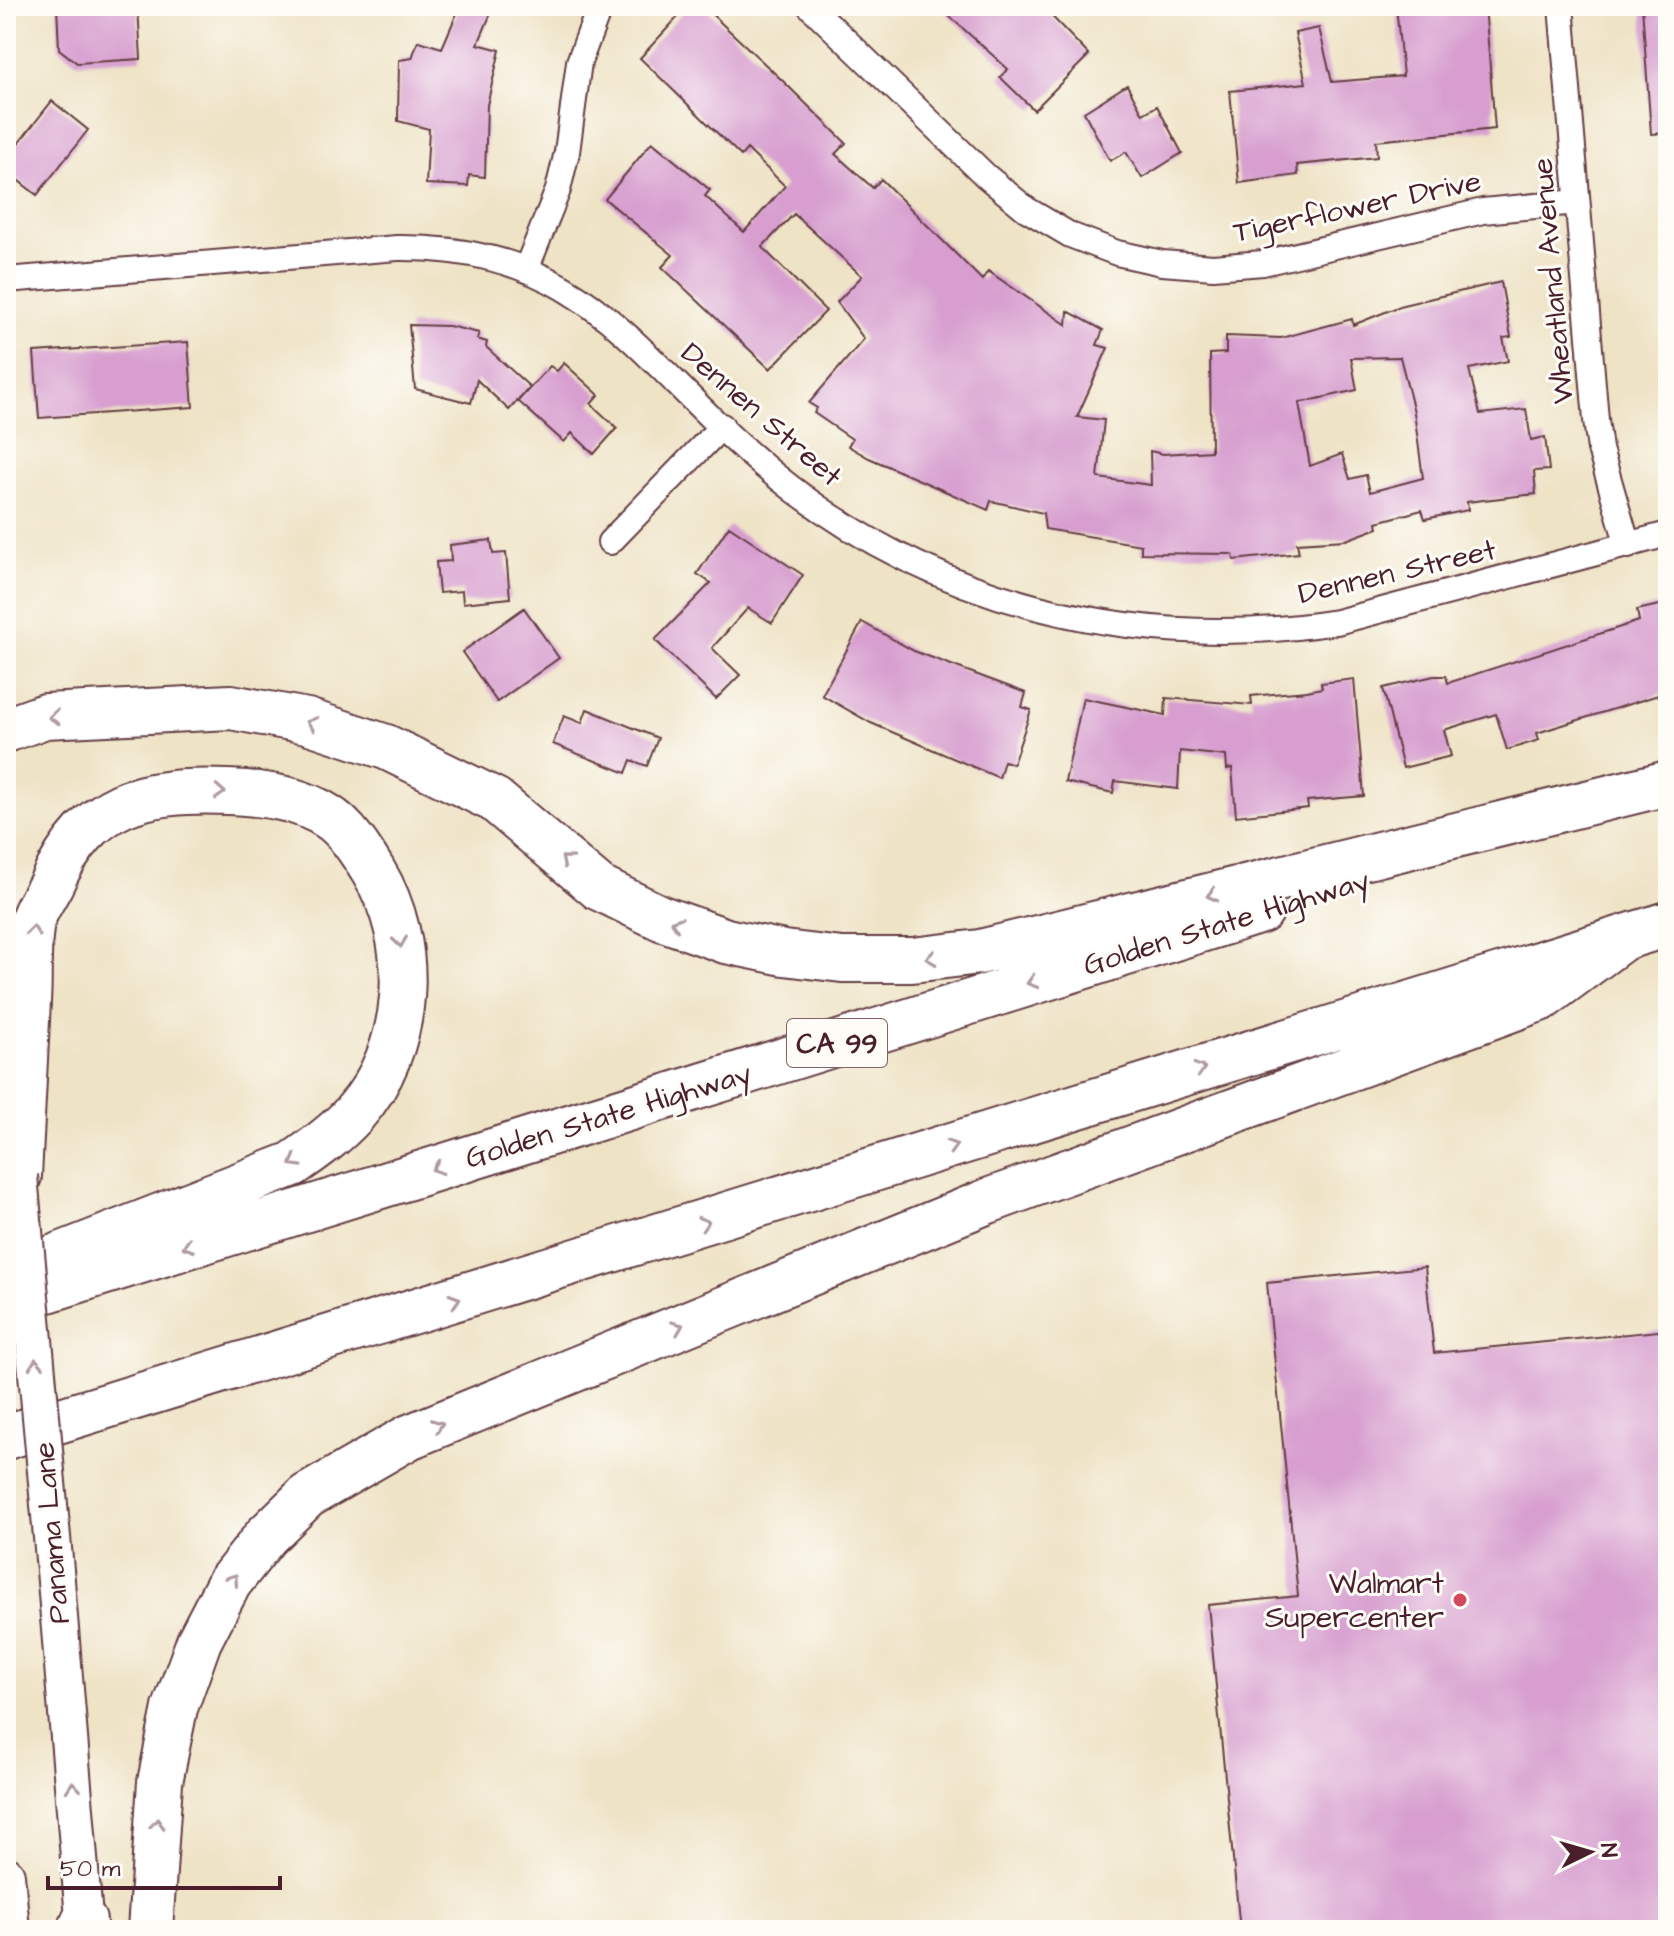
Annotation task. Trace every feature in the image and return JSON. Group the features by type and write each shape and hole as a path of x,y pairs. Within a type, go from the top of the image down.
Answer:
{"highway":[{"path":"6,730 45,716 231,707 307,721 386,747 495,800 599,888 661,918 726,941 784,953 842,960 912,960 980,952 1668,783"},
{"name":"Golden State Highway","path":"6,1303 1668,783"},
{"path":"6,1276 293,1164 327,1141 356,1112 392,1048 401,1012 403,968 398,928 384,889 361,851 328,816 256,793 163,791 132,800 102,816 78,838 59,867 33,921 19,1176"},
{"path":"6,1437 1668,924"},
{"path":"150,1930 160,1782 175,1708 199,1641 229,1583 266,1536 307,1496 409,1437 988,1201 1542,998 1623,938"},
{"path":"6,1466 397,1318"}],"main road":[{"name":"Panama Lane","path":"6,1040 56,1581 83,1927"},
{"path":"6,1875 11,1930"}],"street":[{"path":"527,267 558,190 567,152 579,62 600,6"},
{"name":"Tigerflower Drive","path":"810,6 986,176 1026,209 1070,235 1117,253 1162,263 1213,267 1263,263 1483,211 1577,202"},
{"name":"Wheatland Avenue","path":"1561,6 1600,449 1628,546"},
{"name":"Dennen Street","path":"6,280 397,248 441,247 485,254 527,267 559,282 599,310 770,471 817,506 890,552 957,583 1014,603 1084,620 1156,631 1228,633 1337,622 1668,534"},
{"path":"610,542 722,426"}],"building":[{"path":"57,6 138,6 141,59 77,63 59,49"},
{"path":"460,6 494,6 478,44 500,50 487,105 485,177 469,175 468,186 426,184 429,129 398,121 399,60 412,58 418,41 442,48"},
{"path":"688,6 703,6 846,143 835,154 873,188 881,179 982,280 988,271 1067,325 1068,311 1103,330 1097,345 1108,348 1077,417 1104,420 1098,478 1151,485 1150,451 1163,454 1211,451 1210,354 1226,353 1226,336 1281,338 1352,319 1353,325 1403,305 1501,282 1511,337 1503,338 1508,361 1469,369 1480,414 1526,409 1531,440 1545,437 1549,470 1534,471 1536,494 1467,502 1468,510 1425,519 1422,510 1377,522 1378,528 1346,540 1297,543 1299,553 1234,560 1233,554 1141,553 1141,545 1045,529 1043,513 991,501 988,510 869,458 848,446 852,439 814,413 817,408 809,403 864,339 837,302 862,276 794,214 762,247 826,311 770,369 662,267 673,255 605,199 652,142 710,190 705,196 744,232 785,186 747,149 741,156 640,58","holes":["1400,357 1414,412 1423,478 1370,492 1366,475 1350,479 1342,454 1310,466 1299,403 1357,390 1351,358"]},
{"path":"938,6 1042,6 1089,55 1034,110 1000,77 1008,69"},
{"path":"1396,6 1485,6 1495,129 1376,141 1377,157 1297,165 1298,175 1239,183 1230,91 1306,83 1295,33 1319,28 1332,82 1403,76"},
{"path":"1642,6 1668,6 1668,133 1651,134"},
{"path":"1127,85 1143,114 1157,106 1182,153 1142,178 1126,152 1110,161 1084,112"},
{"path":"52,101 88,130 37,195 6,171 6,159"},
{"path":"409,325 449,326 479,333 477,339 487,342 486,347 530,387 509,410 477,380 471,403 415,389"},
{"path":"188,342 193,407 39,418 34,352"},
{"path":"564,363 599,395 591,404 617,428 594,454 572,433 564,442 518,401 550,366 557,371"},
{"path":"729,526 803,575 772,623 748,608 712,648 740,675 716,699 655,640 711,583 697,574"},
{"path":"491,540 493,554 506,553 510,598 463,603 462,591 439,593 436,562 451,561 450,545"},
{"path":"1668,603 1668,692 1537,733 1539,740 1507,750 1496,714 1444,730 1451,756 1403,768 1383,688 1434,676 1446,676 1448,683 1639,621 1637,610"},
{"path":"524,608 559,658 497,702 462,652"},
{"path":"862,622 914,651 1026,693 1022,707 1031,710 1013,764 1004,761 999,778 871,723 822,695"},
{"path":"1354,679 1364,796 1307,801 1308,808 1236,816 1232,768 1227,769 1226,756 1180,751 1178,789 1115,781 1113,793 1065,782 1083,698 1165,715 1166,698 1252,705 1251,696 1307,691 1322,688 1321,683"},
{"path":"587,709 658,738 647,766 631,760 626,773 553,744 564,716 582,723"},
{"name":"Walmart Supercenter","path":"1425,1267 1434,1353 1668,1330 1668,1930 1240,1930 1208,1605 1298,1596 1267,1283"}],"place":[{"name":"Walmart Supercenter","path":"1460,1600"}]}
